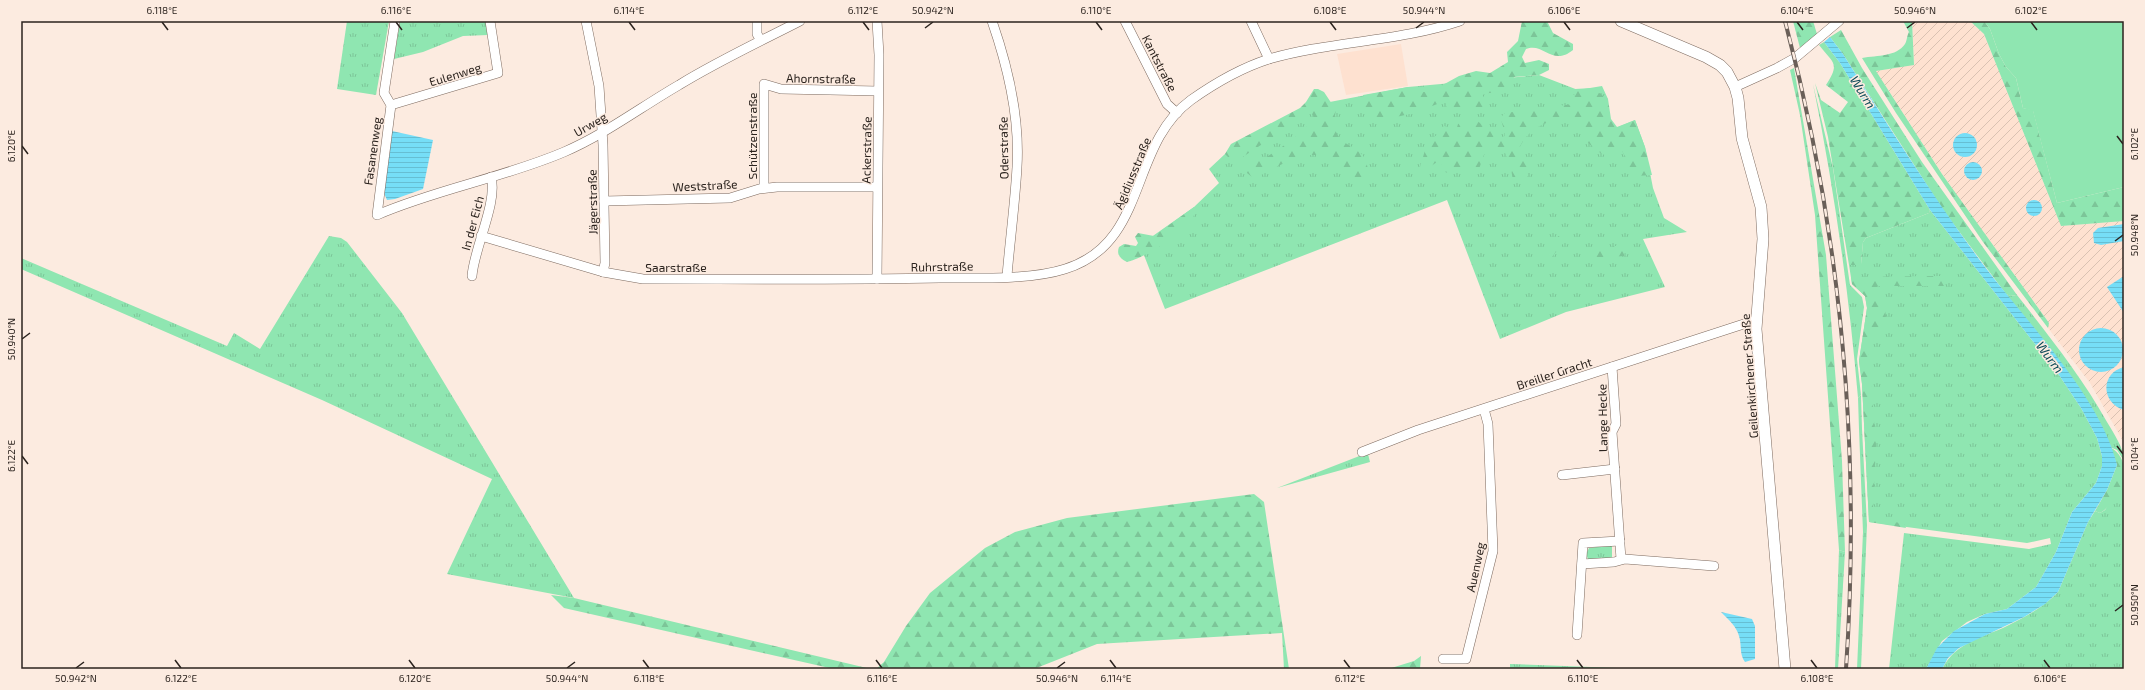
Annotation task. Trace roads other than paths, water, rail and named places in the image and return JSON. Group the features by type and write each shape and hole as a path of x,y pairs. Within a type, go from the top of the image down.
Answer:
{"main road":[{"name":"Geilenkirchener Straße","path":"1621,21 1706,57 1720,65 1727,72 1735,87 1742,138 1761,207 1762,218 1763,239 1756,320 1785,669"}],"street":[{"name":"Fasanenweg","path":"377,215 391,105 384,93 395,21"},
{"name":"Eulenweg","path":"391,105 498,74 490,21"},
{"name":"Jägerstraße","path":"586,21 598,75 604,201 605,263 603,272"},
{"path":"757,21 760,39"},
{"name":"Urweg","path":"377,215 408,202 491,177 565,152 601,132 681,83 760,39 800,21"},
{"name":"Ackerstraße","path":"877,21 877,279"},
{"name":"Oderstraße","path":"992,21 1011,89 1016,135 1017,166 1007,276"},
{"name":"Kantstraße","path":"1125,21 1167,104 1177,113"},
{"path":"1251,21 1269,59"},
{"name":"Ägidiusstraße","path":"1007,276 1026,276 1065,269 1082,261 1108,243 1129,211 1148,158 1157,141 1177,113 1219,81 1269,59 1332,46 1424,32 1460,21"},
{"path":"1735,87 1795,58 1839,21"},
{"name":"Ahornstraße","path":"764,84 781,89 878,91"},
{"name":"Schützenstraße","path":"764,84 764,188"},
{"name":"In der Eich","path":"472,276 494,186 491,177"},
{"name":"Weststraße","path":"604,201 730,198 764,188 877,187"},
{"name":"Saarstraße","path":"481,236 603,272 643,279 877,279"},
{"name":"Ruhrstraße","path":"877,279 1007,276"},
{"name":"Breiller Gracht","path":"1362,452 1398,437 1484,408 1756,320"},
{"name":"Lange Hecke","path":"1612,367 1616,424 1612,432 1621,559"},
{"name":"Auenweg","path":"1443,660 1466,659 1493,551 1488,424 1484,408"},
{"name":"Lange Hecke","path":"1562,475 1615,469"},
{"path":"1577,635 1583,543 1620,541"},
{"path":"1582,564 1614,562 1621,559 1714,566"}],"water":[{"name":"Wurm","path":"1830,37 1843,54 1911,160 1964,238 2078,386 2095,413 2108,439 2117,465 2107,490 2088,522 2058,592 2045,604 2024,617 1959,648 1948,658 1942,669 1926,669 1937,648 1954,631 1985,614 2007,609 2036,587 2056,552 2072,512 2096,483 2102,466 2102,456 2097,438 2081,408 2057,372 1930,210 1840,63 1824,42"},
{"path":"392,131 433,140 423,189 395,199 387,200 383,191"},
{"path":"1960,133 1970,133 1977,140 1977,150 1970,157 1960,157 1953,150 1953,140"},
{"path":"1973,162 1979,165 1982,171 1979,177 1973,180 1967,177 1964,171 1967,165"},
{"path":"2034,200 2040,202 2042,208 2040,214 2034,216 2028,214 2026,208 2028,202"},
{"path":"2124,224 2124,241 2101,245 2094,243 2093,233 2098,228"},
{"path":"2124,276 2124,313 2107,287"},
{"path":"2101,328 2113,332 2119,338 2123,350 2119,362 2113,368 2101,372 2089,368 2083,362 2079,350 2083,338 2089,332"},
{"path":"2124,367 2124,410 2116,406 2111,401 2106,388 2107,381 2111,375 2116,370"},
{"path":"1721,612 1752,619 1755,626 1755,659 1745,662 1742,656 1738,633 1732,623"}],"railway":[{"path":"1785,21 1804,100 1820,181 1833,261 1842,342 1848,424 1851,505 1850,587 1846,669"}]}
